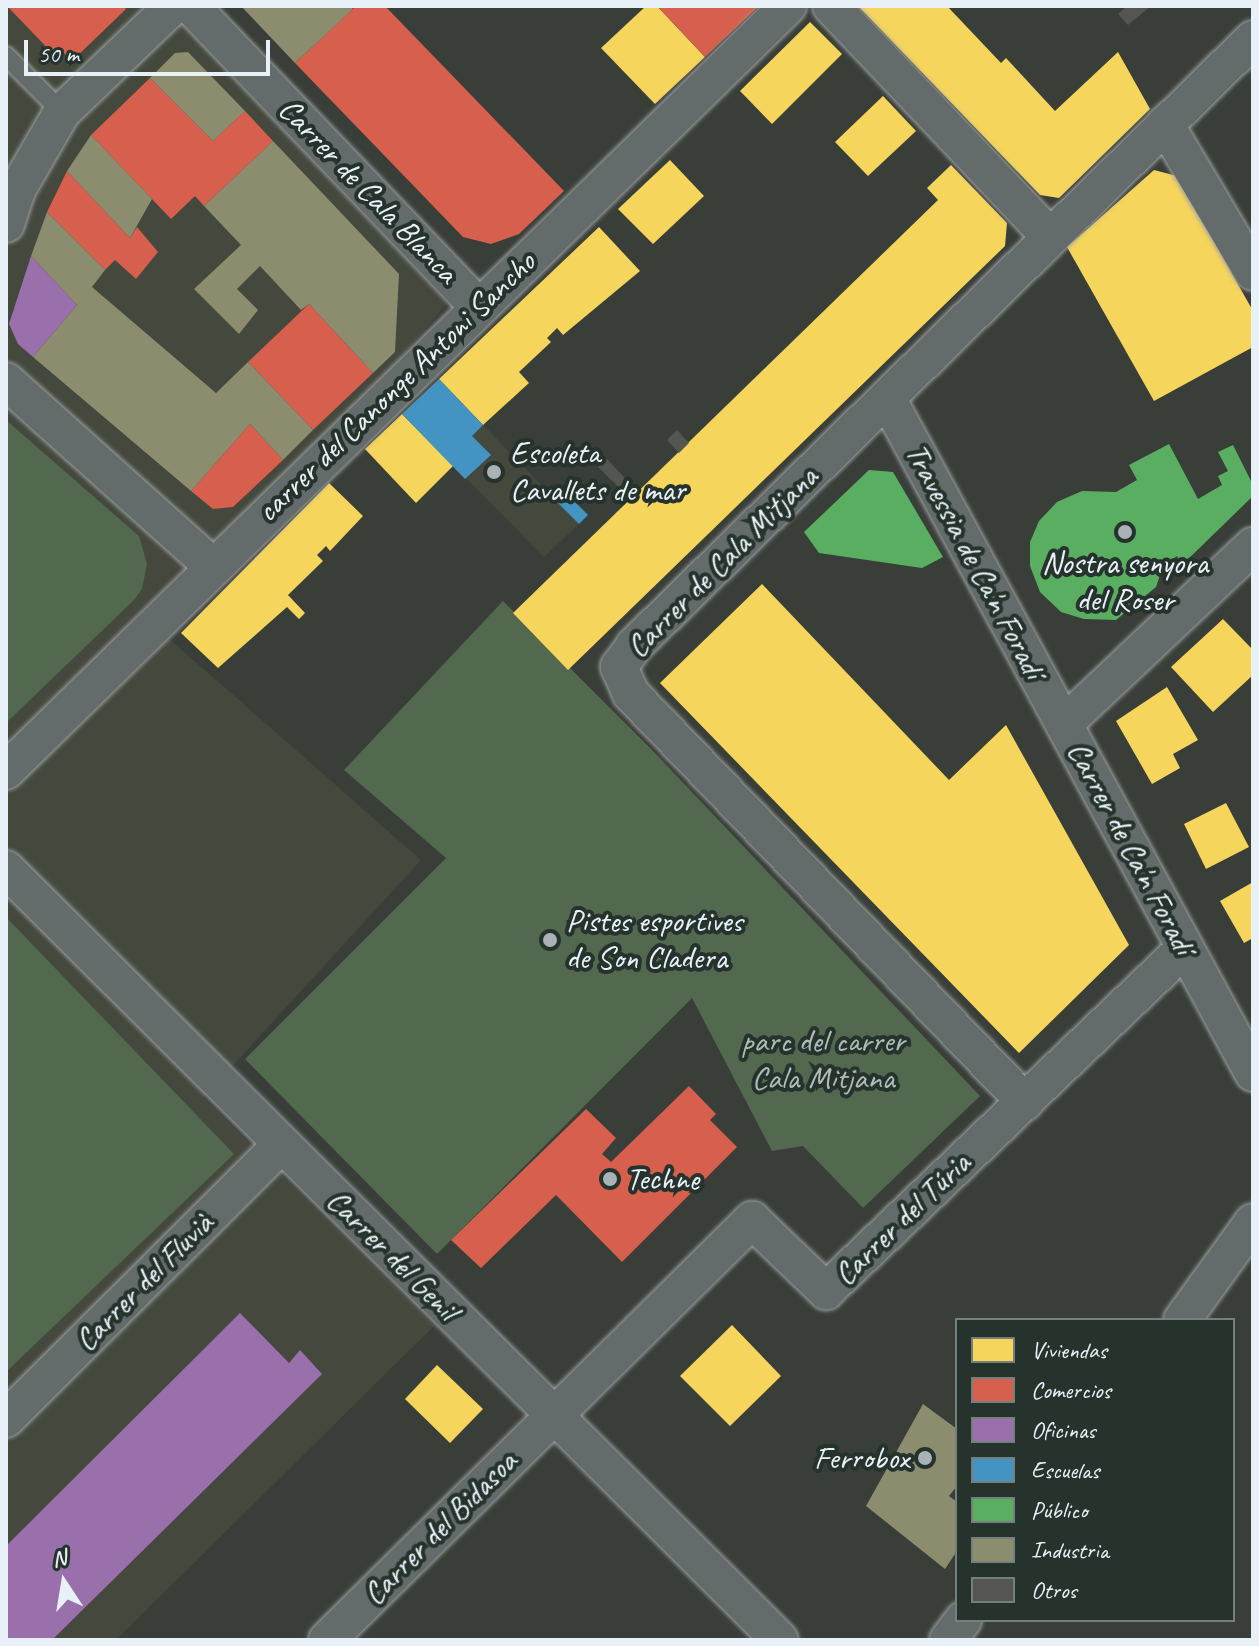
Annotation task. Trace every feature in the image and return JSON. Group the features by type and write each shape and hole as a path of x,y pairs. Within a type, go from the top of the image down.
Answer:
{"street":[{"path":"6,224 17,190 62,112 173,6"},
{"name":"Carrer de Cala Blanca","path":"191,6 478,306"},
{"name":"carrer del Canonge Antoni Sancho","path":"6,771 788,6"},
{"path":"831,6 1049,236"},
{"name":"Carrer de Cala Mitjana","path":"1025,1102 642,706 619,672 634,646 1253,39"},
{"path":"1165,124 1253,272"},
{"path":"6,381 213,567"},
{"name":"Travessia de Ca'n Foradí","path":"887,398 1064,724"},
{"name":"Carrer de Ca'n Foradí","path":"1253,546 1064,724 1253,1073"},
{"name":"Carrer del Genil","path":"6,869 780,1640"},
{"name":"Carrer del Túria","path":"553,1416 752,1220 826,1291 1184,949"},
{"name":"Carrer del Fluvià","path":"6,1419 281,1145"},
{"path":"1183,1318 1253,1222"},
{"name":"Carrer del Bidasoa","path":"331,1639 553,1416"},
{"path":"948,1640 962,1622"}],"lane":[{"path":"6,56 62,112"}],"shaded area":[{"path":"6,6 164,6 447,303 166,636 421,860 203,1098 434,1326 116,1640 6,1640"},
{"name":"Escoleta Cavallets de mar","path":"439,379 579,524 544,557 402,414"}],"green space":[{"path":"6,420 139,536 147,564 142,589 134,600 6,723"},
{"name":"Pistes esportives de Son Cladera","path":"503,601 654,752 980,1096 863,1208 803,1146 772,1151 692,998 437,1254 245,1059 446,858 344,770"},
{"path":"6,917 234,1154 6,1372"}],"building: Viviendas":[{"path":"646,6 657,6 705,57 655,104 601,48"},
{"path":"858,6 947,6 1001,63 1006,58 1055,111 1118,52 1150,109 1059,198 1040,195"},
{"path":"810,22 842,54 772,124 740,91"},
{"path":"883,96 916,131 868,176 835,142"},
{"path":"670,160 704,196 653,244 618,209"},
{"path":"951,165 1007,223 1005,246 568,670 513,613 938,200 927,188"},
{"path":"1154,170 1177,176 1253,311 1253,347 1154,401 1067,247"},
{"path":"599,227 640,271 563,335 557,328 547,338 551,342 519,372 529,383 483,425 439,379"},
{"path":"402,414 453,466 416,503 365,449"},
{"path":"329,483 363,516 330,551 326,546 317,555 323,561 288,595 305,613 299,619 287,607 218,668 181,633"},
{"path":"762,584 949,780 1006,725 1129,945 1019,1053 660,683"},
{"path":"1223,619 1253,650 1253,675 1213,712 1171,667"},
{"path":"1167,687 1198,740 1173,754 1180,768 1152,784 1116,721"},
{"path":"1226,803 1249,847 1206,869 1184,824"},
{"path":"1253,882 1253,938 1244,943 1220,901"},
{"path":"732,1325 781,1376 730,1426 680,1376"},
{"path":"437,1365 483,1409 450,1443 405,1399"}],"building: Comercios":[{"path":"7,6 123,6 126,9 72,61 62,51 56,57"},
{"path":"356,6 385,6 564,191 519,234 491,244 463,237 295,63"},
{"path":"657,6 759,6 705,57"},
{"path":"150,78 213,141 245,111 273,141 204,206 195,196 171,219 91,135"},
{"path":"67,171 130,238 137,227 158,252 136,279 115,260 105,270 47,212"},
{"path":"309,304 373,373 313,430 248,362"},
{"path":"250,424 283,460 233,507 213,509 191,491"},
{"name":"Techne","path":"689,1086 716,1114 710,1120 737,1147 622,1262 556,1195 481,1268 451,1240 586,1109 616,1138 602,1154 611,1162"}],"building: Oficinas":[{"path":"31,256 77,305 33,357 18,344 9,324"},
{"path":"240,1313 289,1363 300,1350 322,1374 52,1640 6,1640 6,1546"}],"building: Escuelas":[{"path":"439,379 483,425 472,436 491,455 465,479 402,414"},
{"path":"567,494 588,515 579,524 558,503"}],"building: Público":[{"name":"Nostra senyora del Roser","path":"1169,444 1198,499 1222,485 1218,476 1228,471 1218,452 1233,445 1253,485 1253,496 1182,565 1177,556 1163,566 1156,587 1116,620 1084,619 1061,612 1040,592 1030,566 1030,542 1039,521 1057,502 1082,491 1116,492 1137,480 1129,465"},
{"path":"869,470 893,472 943,557 922,568 819,553 804,532"}],"building: Industria":[{"path":"241,6 350,6 353,9 295,63"},
{"path":"188,52 245,111 213,141 150,78 175,53"},
{"path":"91,135 152,199 130,238 67,171"},
{"path":"273,141 399,274 395,352 373,373 309,304 301,310 260,266 237,289 258,310 239,334 194,289 241,245 204,206"},
{"path":"47,212 105,270 92,287 216,393 248,362 313,430 283,460 250,424 191,491 33,357 77,305 31,256"},
{"name":"Ferrobox","path":"923,1404 955,1428 955,1488 949,1496 955,1500 955,1554 945,1569 866,1506"}],"building: Otros":[{"path":"1127,6 1151,6 1128,25 1118,14"},
{"path":"677,430 689,443 679,453 667,440"},
{"path":"607,459 638,492 631,499 598,467"}],"place":[{"name":"Escoleta Cavallets de mar","path":"494,472"},
{"name":"Nostra senyora del Roser","path":"1125,532"},
{"name":"Pistes esportives de Son Cladera","path":"550,940"},
{"name":"Techne","path":"610,1179"},
{"name":"Ferrobox","path":"925,1458"}],"park label":[{"name":"parc del carrer Cala Mitjana","path":"823,1060"}]}
